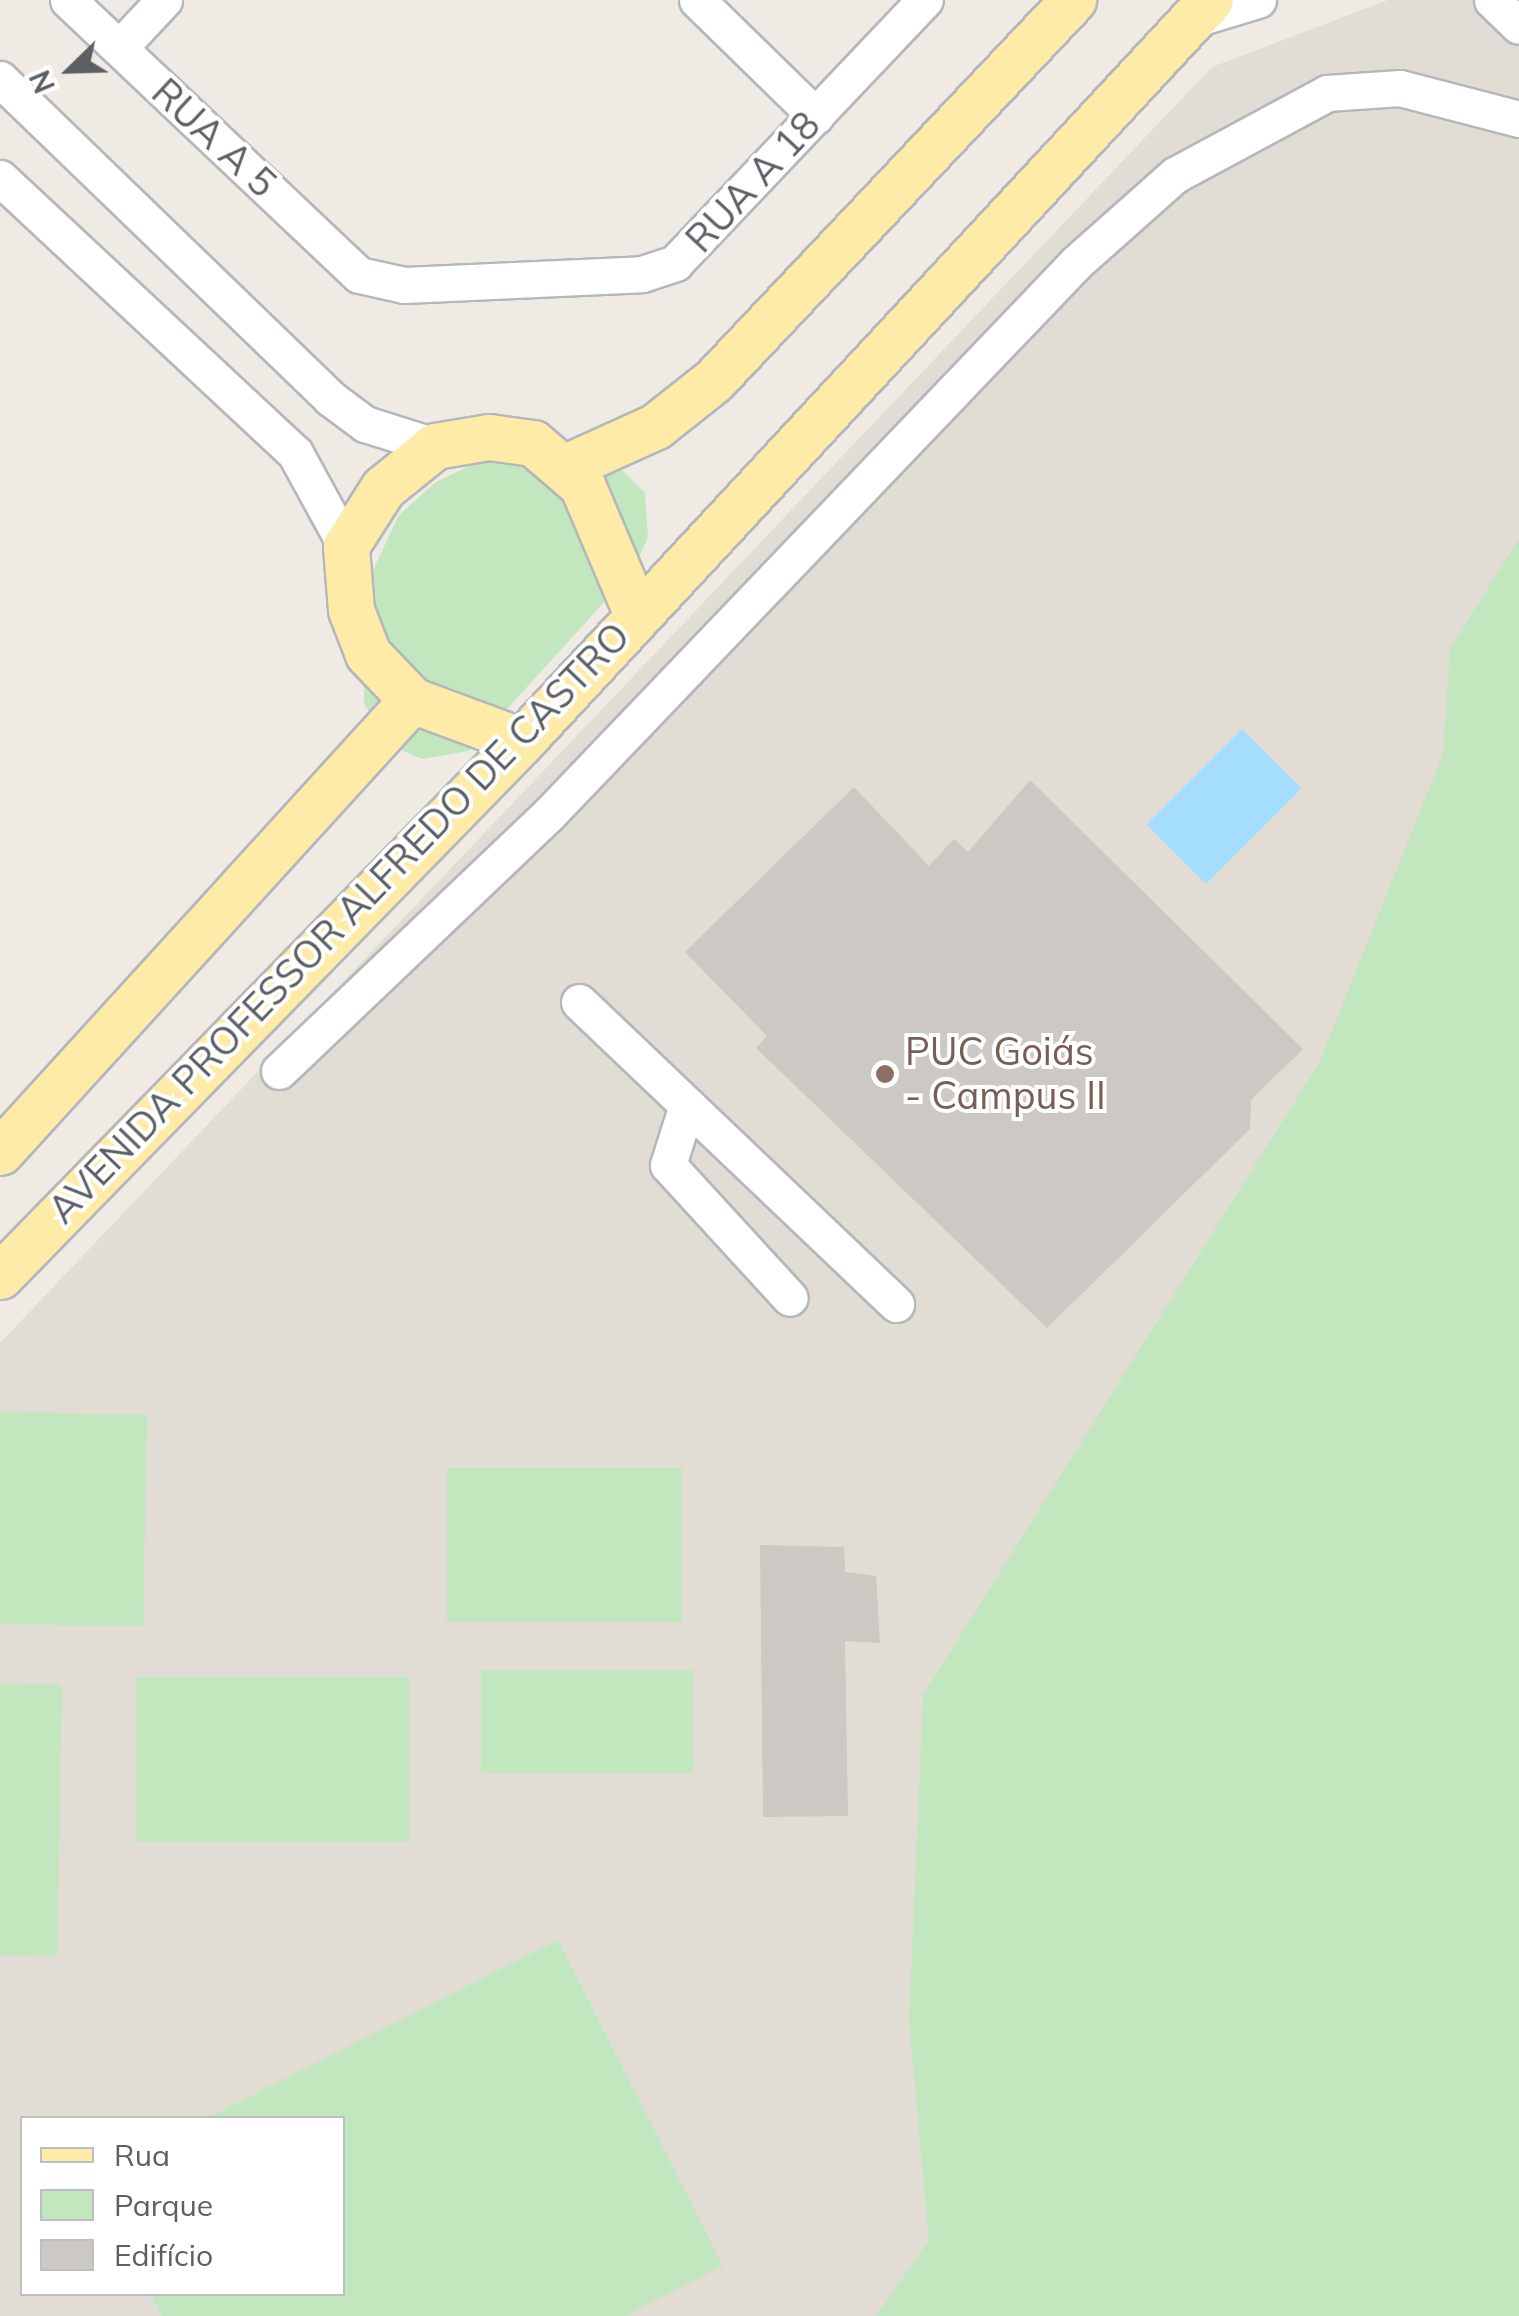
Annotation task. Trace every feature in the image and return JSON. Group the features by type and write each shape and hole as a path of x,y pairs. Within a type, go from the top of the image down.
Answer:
{"main road":[{"path":"568,466 656,426 714,380 1072,0"},
{"name":"AVENIDA PROFESSOR ALFREDO DE CASTRO","path":"0,1276 522,741 636,612 1201,10"},
{"path":"522,741 412,700 368,654 351,610 346,546 382,488 435,446 489,436 533,443 568,466 619,558 636,612"},
{"path":"0,1152 412,700"}],"street":[{"name":"RUA A 5","path":"68,0 360,276"},
{"path":"119,48 164,0"},
{"path":"698,0 816,116"},
{"name":"RUA A 18","path":"360,276 404,285 642,274 675,263 925,0"},
{"path":"1201,10 1258,0"},
{"path":"1492,0 1519,26"},
{"path":"0,80 330,398 365,424 435,446"},
{"path":"279,1071 548,815 1077,262 1175,175 1327,92 1400,88 1519,118"},
{"path":"0,178 295,454 346,546"},
{"path":"579,1002 896,1304"},
{"path":"687,1105 668,1165 790,1298"}],"shaded area":[{"name":"PUC Goiás - Campus II","path":"1388,0 1519,0 1519,2316 0,2316 0,1343 1212,67"}],"green space":[{"path":"488,457 611,459 645,493 648,537 634,569 469,751 422,759 392,746 364,704 365,587 399,515 436,482"},
{"path":"1519,539 1519,2316 876,2316 929,2240 909,2020 923,1695 1319,1063 1443,754 1450,649"},
{"path":"0,1412 147,1415 143,1627 0,1624"},
{"path":"447,1468 682,1468 682,1622 447,1622"},
{"path":"481,1670 693,1670 693,1773 481,1773"},
{"path":"136,1677 409,1677 409,1842 136,1842"},
{"path":"0,1684 62,1685 57,1956 0,1955"},
{"path":"558,1940 723,2266 624,2316 162,2316 152,2296 345,2296 345,2116 211,2116"}],"water":[{"path":"1242,729 1301,788 1206,884 1147,824"}],"building":[{"path":"1030,780 1303,1049 1251,1100 1250,1129 1047,1328 756,1048 767,1036 685,952 854,787 929,866 954,839 968,852"},
{"path":"760,1545 844,1547 845,1572 876,1576 880,1643 845,1641 848,1816 763,1817"}],"place":[{"name":"PUC Goiás - Campus II","path":"885,1074"}]}
